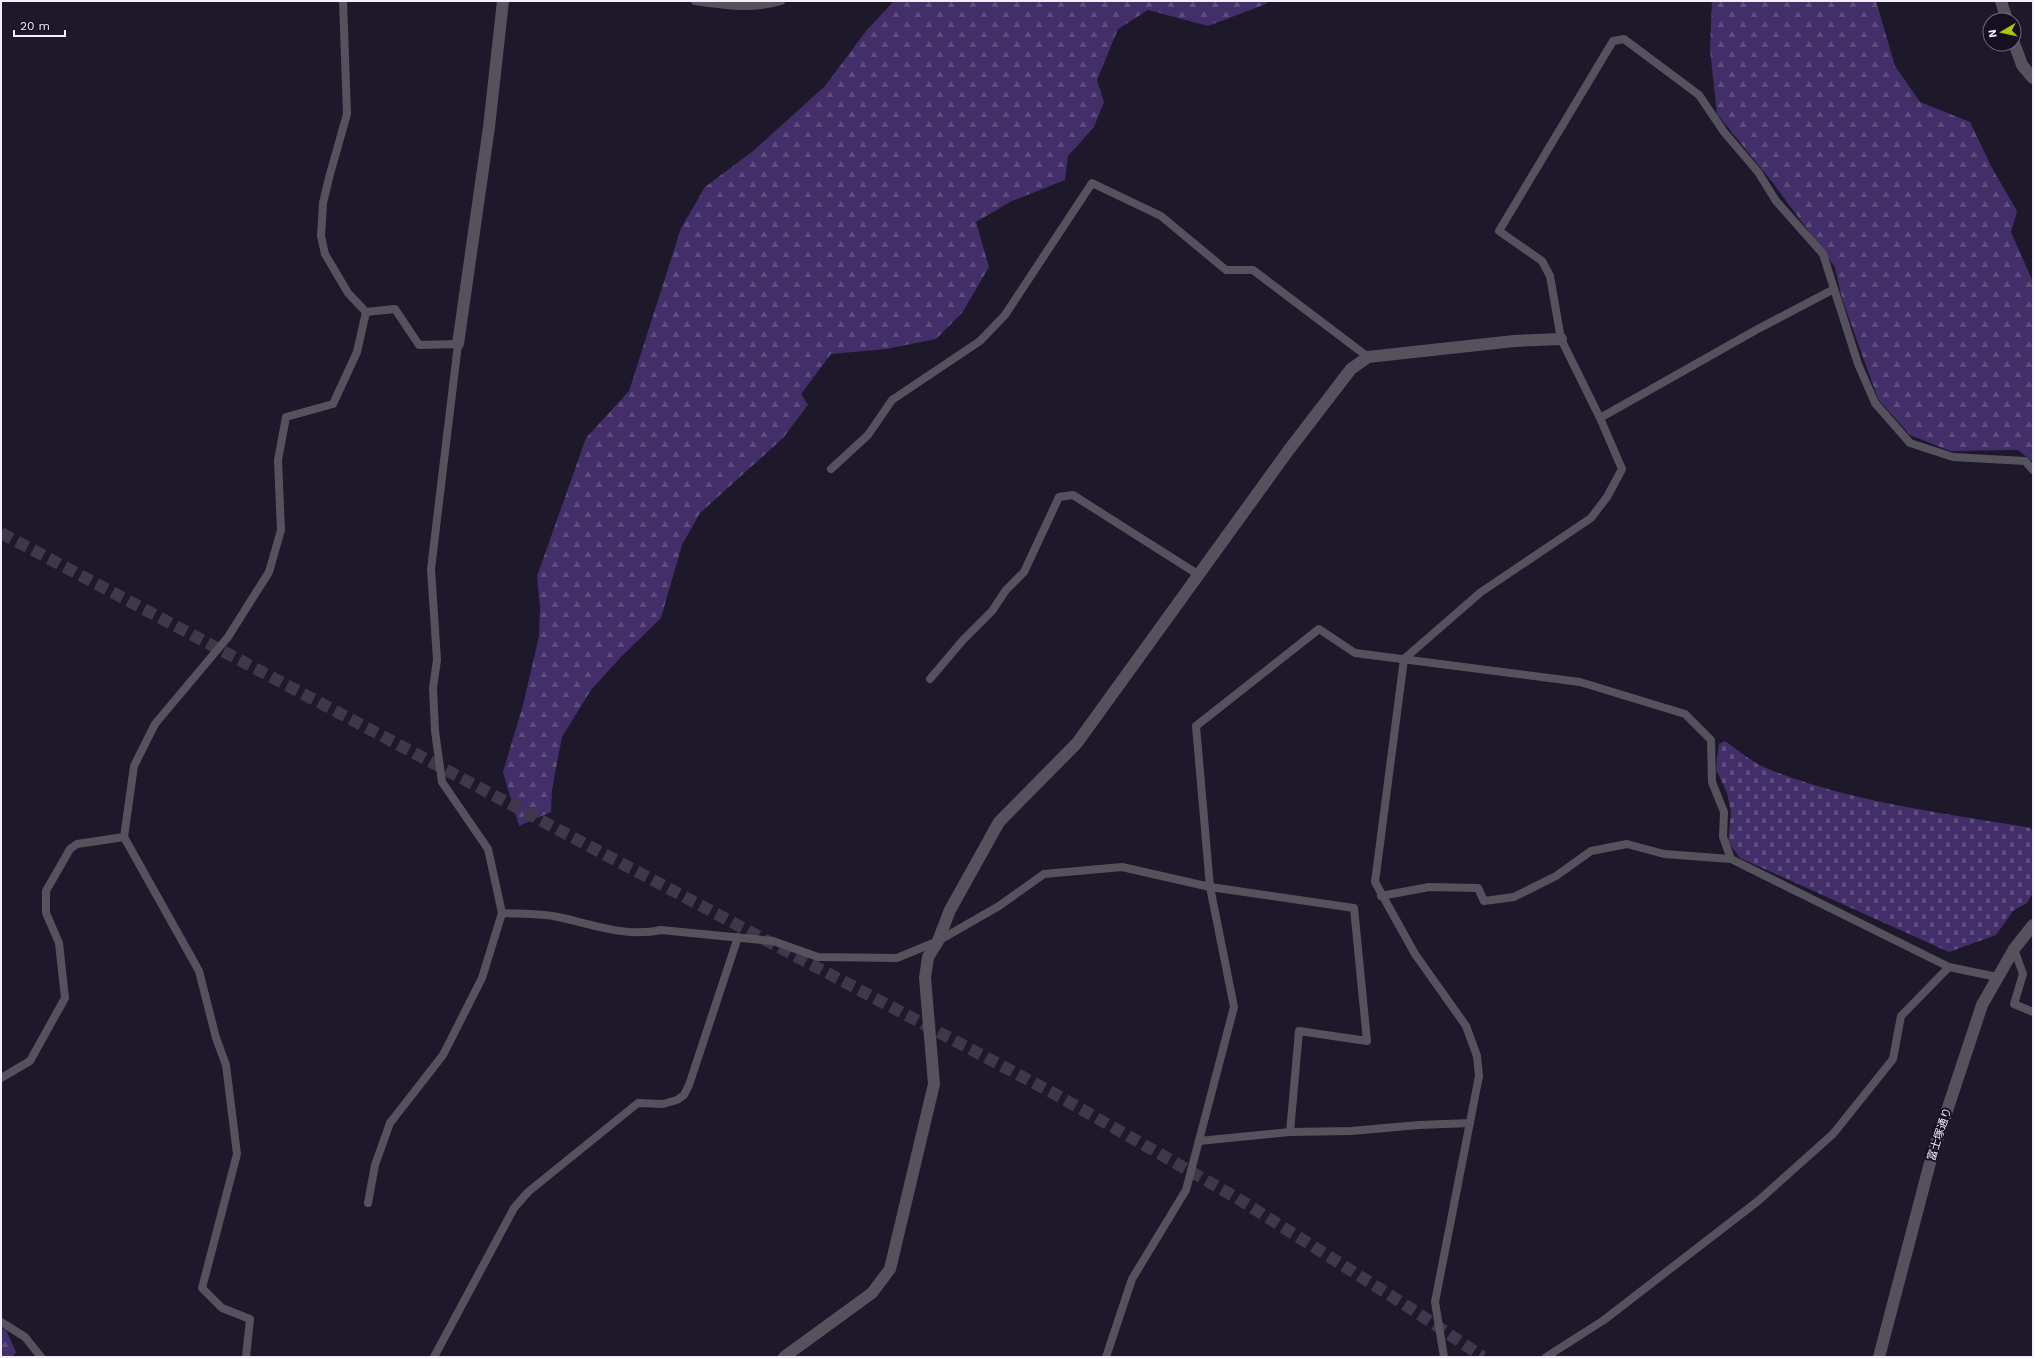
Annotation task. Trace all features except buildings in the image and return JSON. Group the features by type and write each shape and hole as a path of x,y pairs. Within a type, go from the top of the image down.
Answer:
{"street":[{"path":"458,344 488,135 503,1"},
{"path":"2001,1 2004,12"},
{"path":"2017,52 2022,65 2033,78"},
{"path":"784,1357 872,1293 890,1269 934,1084 925,978 928,957 938,941 950,910 999,822 1077,743 1288,451 1351,369 1368,357 1514,340 1561,339"},
{"name":"富士塚通り","path":"1879,1357 1931,1159 1982,1005 2014,949 2033,925"}],"lane":[{"path":"343,1 347,114 323,203 321,236 325,254 348,294 366,312"},
{"path":"695,1 736,7 764,6 781,1"},
{"path":"1444,1357 1434,1302 1470,1123 1478,1076 1477,1056 1466,1026 1415,954 1381,896 1375,882 1404,659 1481,592 1591,518 1607,497 1622,469 1600,418 1561,339 1550,276 1542,261 1500,231 1613,42 1624,40 1699,95 1724,132 1758,172 1776,201 1823,254 1858,364 1875,403 1910,443 1953,457 2025,461 2033,470"},
{"path":"831,469 868,435 892,400 980,341 1005,315 1092,183 1161,216 1226,270 1253,270 1368,357"},
{"path":"1600,418 1756,330 1834,289"},
{"path":"366,312 394,309 419,344 458,344 431,569 437,660 433,688 435,731 442,782 488,849 502,913 482,978 443,1055 390,1123 375,1165 368,1203"},
{"path":"246,1357 250,1319 222,1308 202,1288 236,1154 226,1065 216,1038 199,971 124,837 134,766 155,724 228,637 269,572 281,530 278,460 286,417 333,404 357,352 366,312"},
{"path":"930,679 963,640 992,611 1006,590 1024,572 1059,497 1073,495 1199,575"},
{"path":"1106,1357 1132,1278 1186,1190 1234,1007 1210,887 1196,726 1319,629 1355,653 1580,682 1685,714 1711,740 1712,782 1724,812 1723,837 1731,859"},
{"path":"1,1078 30,1061 65,998 59,943 46,913 46,891 70,849 77,844 124,837"},
{"path":"1381,896 1429,887 1478,888 1484,901 1514,897 1556,876 1591,851 1627,844 1664,854 1731,859 1949,967 1997,977"},
{"path":"502,913 557,916 610,929 649,933 661,930 773,941 818,957 897,958 938,941 999,906 1044,874 1122,867 1210,887 1354,908 1367,1041 1299,1031 1290,1132"},
{"path":"434,1357 514,1208 528,1192 638,1104 663,1104 677,1100 684,1095 690,1085 738,937"},
{"path":"2014,949 2023,974 2014,1004 2033,1012"},
{"path":"1546,1357 1604,1320 1758,1201 1833,1134 1893,1059 1901,1016 1949,967"},
{"path":"1199,1141 1290,1132 1351,1132 1419,1125 1470,1123"},
{"path":"1,1322 24,1337 41,1357"}],"green space":[{"path":"894,1 1268,1 1266,4 1208,26 1148,10 1118,29 1097,80 1104,102 1094,127 1068,156 1065,180 1012,201 976,222 989,267 962,313 936,339 886,349 831,354 801,394 808,405 783,438 700,513 682,545 661,618 621,657 591,690 562,737 552,789 551,812 519,826 503,772 523,705 539,636 540,607 537,576 586,438 629,391 681,228 705,187 753,151 825,86 866,31"},
{"path":"1712,1 1876,1 1895,66 1920,102 1970,122 1992,168 2017,211 2011,232 2033,282 2033,462 2018,450 1950,451 1910,435 1878,399 1842,299 1835,267 1773,183 1717,114 1710,50"},
{"path":"1725,741 1750,759 1766,768 1797,780 1830,790 1897,805 2031,828 2033,836 2032,895 2027,903 2013,911 1996,935 1949,952 1740,858 1728,842 1731,812 1727,793 1716,769 1719,744"},
{"path":"1,1328 6,1330 16,1352 12,1357 1,1357"}],"tunnel":[{"path":"1,533 1053,1093 1237,1198 1410,1308 1483,1357"}]}
